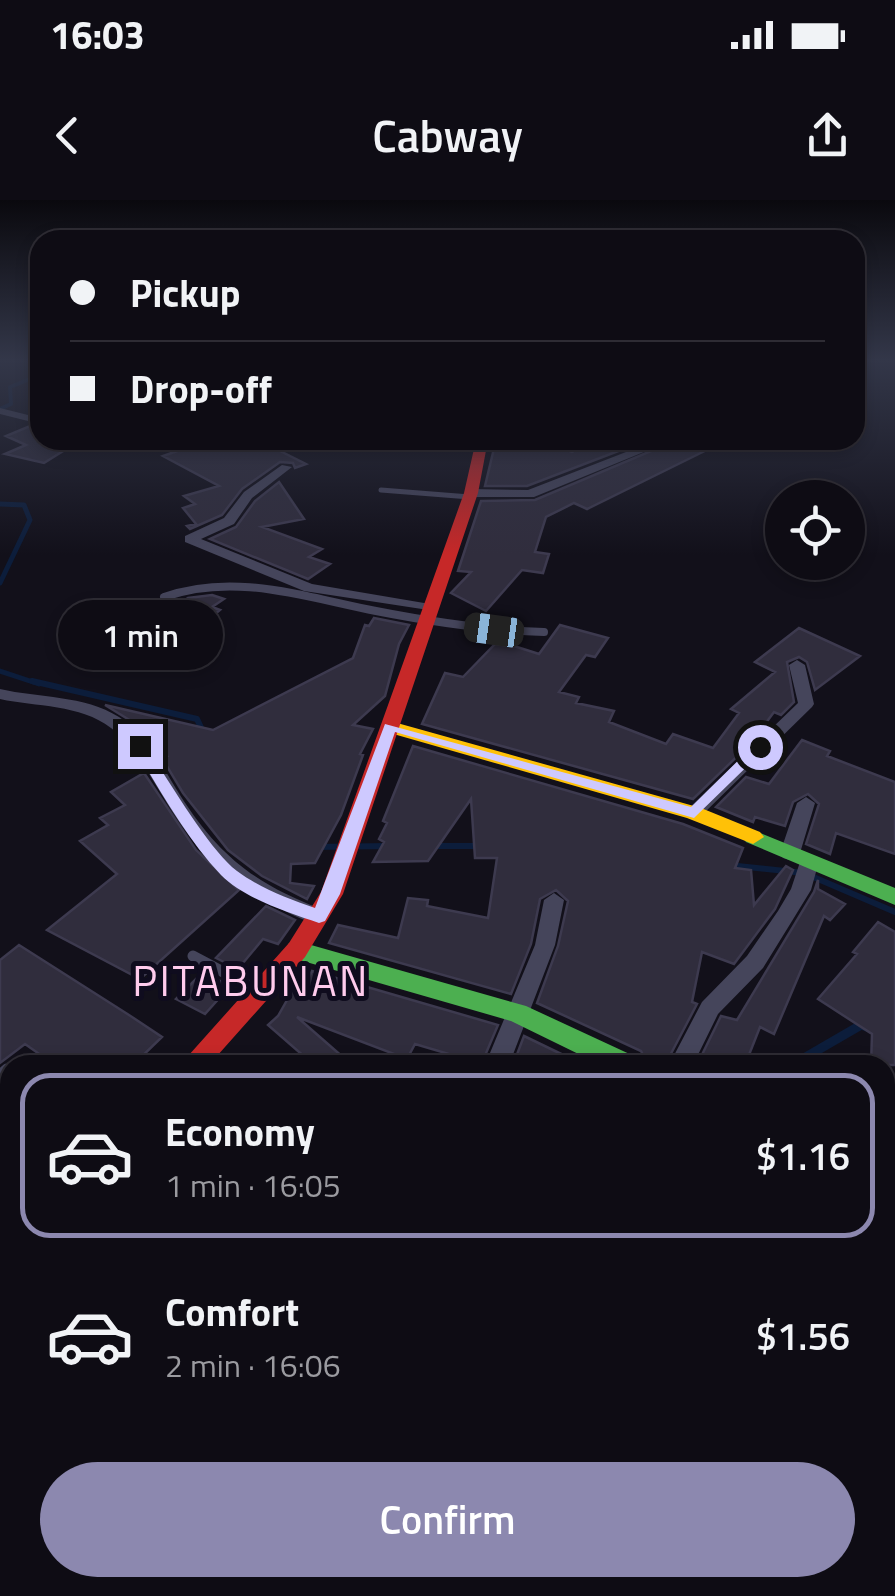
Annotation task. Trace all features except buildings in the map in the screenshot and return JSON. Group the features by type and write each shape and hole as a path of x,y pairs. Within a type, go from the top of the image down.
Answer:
{"street":[{"path":"202,1055 297,950 332,894 470,495 480,450"},
{"path":"470,495 530,494 642,450"},
{"path":"286,467 248,495 229,521 190,539 309,588 428,613"},
{"path":"694,813 806,704 798,665"},
{"path":"0,694 84,709 115,722 140,746 181,811 229,873 278,902 319,916"},
{"path":"390,727 694,813 802,869 895,897"},
{"path":"686,1055 710,1008 755,962 802,869 806,803"},
{"path":"501,1055 545,946 554,900"},
{"path":"297,950 517,1013 606,1055"}],"lane":[{"path":"381,490 470,495"},
{"path":"164,596 194,586 239,582 428,613 494,630 544,632"},
{"path":"194,956 261,992"}],"waterway":[{"path":"0,504 24,505 30,520 0,583"},
{"path":"0,671 39,684"},
{"path":"32,681 197,719 204,734"},
{"path":"314,847 390,846"},
{"path":"429,846 480,846"},
{"path":"728,865 804,873 895,912"},
{"path":"809,1055 861,1025 867,1027"}],"traffic: fast":[{"path":"753,837 895,897"},
{"path":"297,950 517,1013 606,1055"}],"traffic: slow":[{"path":"390,727 694,813 753,837"}],"traffic: jam":[{"path":"202,1055 297,950 332,894 471,493 480,450"}],"district":[{"name":"PITABUNAN","path":"251,980"}],"route":[{"path":"140,746 181,811 229,873 278,902 319,916 332,894 390,727 694,813 760,747"}]}
